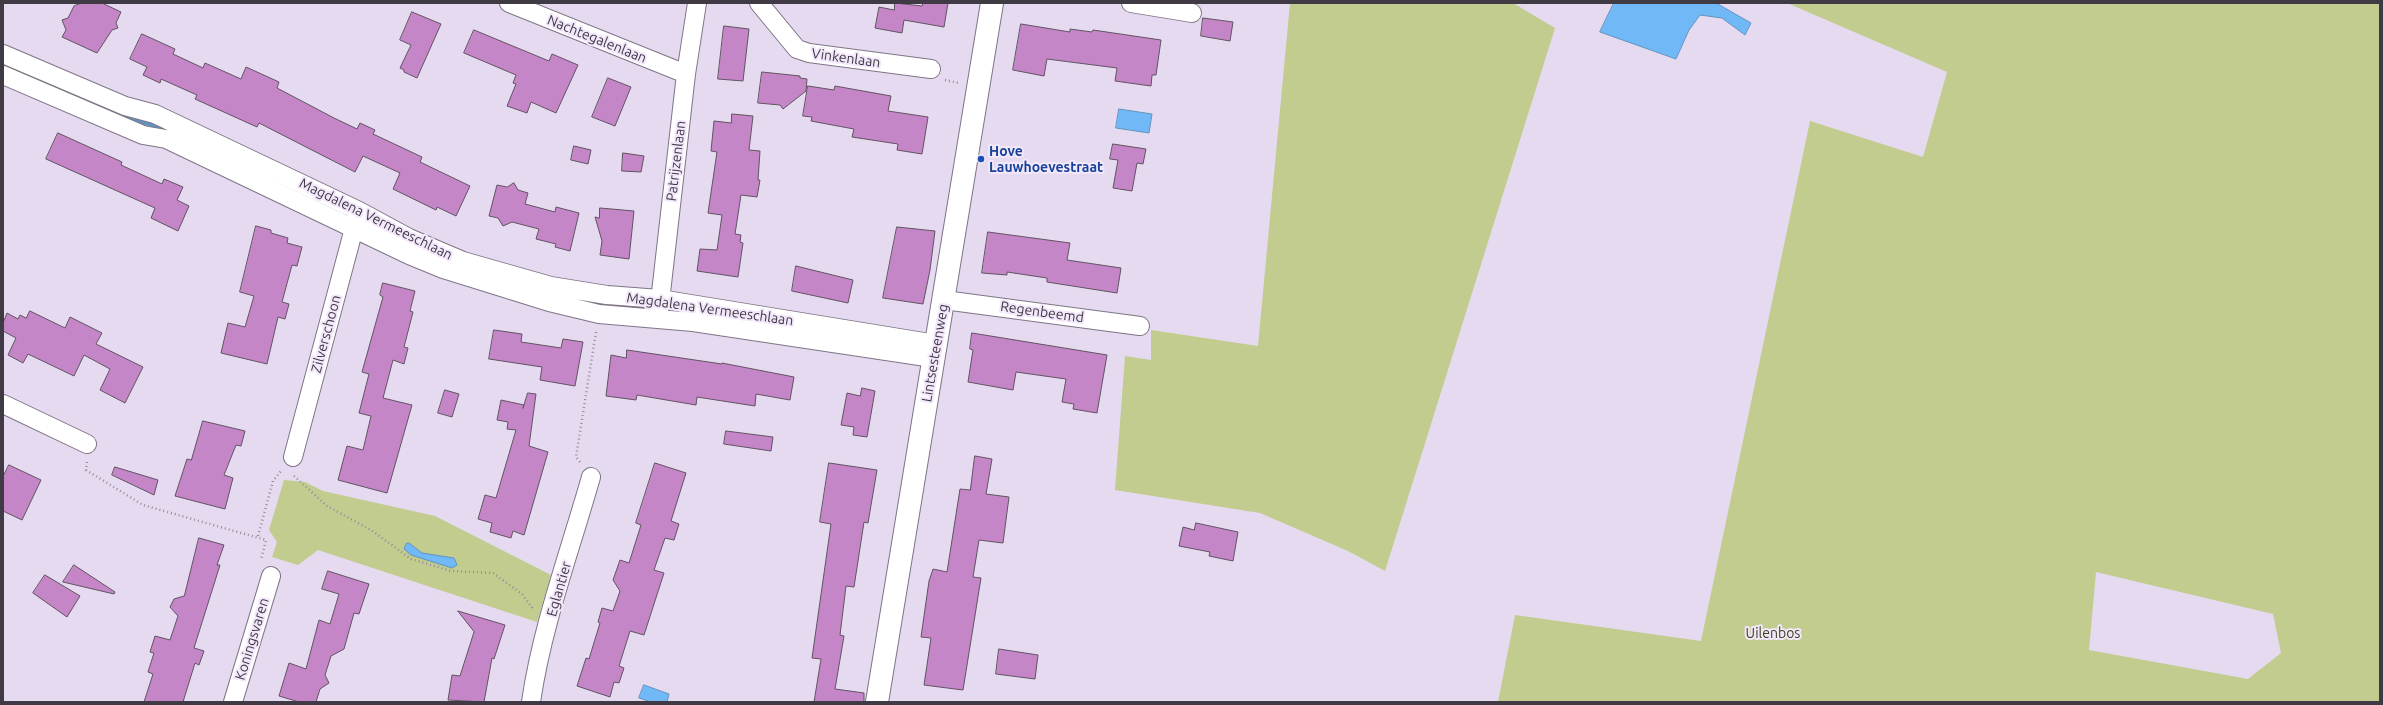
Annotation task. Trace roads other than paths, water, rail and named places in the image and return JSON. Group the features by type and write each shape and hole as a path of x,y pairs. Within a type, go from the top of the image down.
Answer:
{"street":[{"name":"Nachtegalenlaan","path":"509,3 686,74"},
{"name":"Patrijzenlaan","path":"658,319 686,74 697,3"},
{"name":"Vinkenlaan","path":"759,3 797,48 809,53 931,69"},
{"name":"Lintsesteenweg","path":"877,702 992,3"},
{"path":"1131,3 1192,13"},
{"name":"Magdalena Vermeeschlaan","path":"3,54 125,106 155,114 356,219 409,255 443,269 549,302 598,314 701,323 934,351"},
{"name":"Magdalena Vermeeschlaan","path":"3,75 143,136 166,139 356,219 409,238 463,261 550,286 607,295 660,299 934,351"},
{"name":"Zilverschoon","path":"289,465 356,219"},
{"name":"Regenbeemd","path":"944,300 1140,326"},
{"path":"3,404 87,444"},
{"name":"Eglantier","path":"531,702 534,680 547,629 591,477"},
{"name":"Koningsvaren","path":"233,702 271,576"}],"water":[{"path":"1614,3 1716,3 1751,23 1745,35 1722,18 1700,15 1689,30 1676,59 1600,32"},
{"path":"1119,109 1152,114 1149,133 1116,128"},
{"path":"409,543 422,553 454,558 457,565 452,568 411,555 404,549 406,544"},
{"path":"644,685 669,694 667,702 651,702 639,698"}],"waterway":[{"path":"71,93 135,120 156,125 175,133"},
{"path":"588,302 612,305"}],"place":[{"name":"Hove Lauwhoevestraat","path":"981,159"}],"park label":[{"name":"Uilenbos","path":"1773,633"}]}
